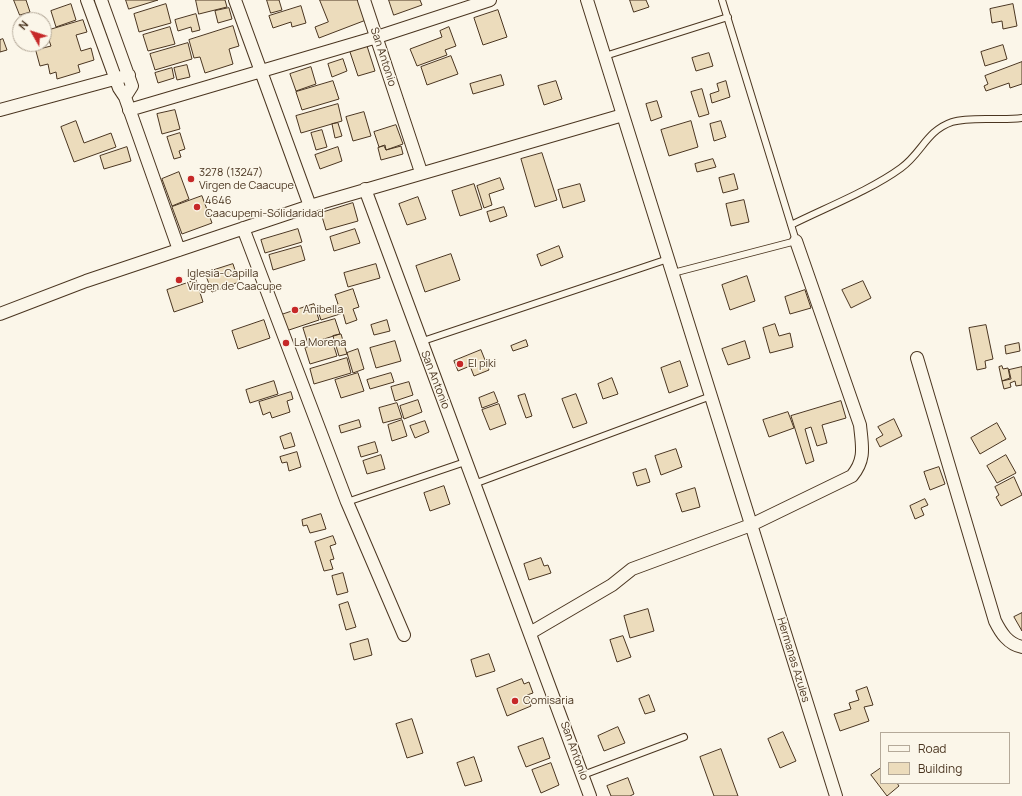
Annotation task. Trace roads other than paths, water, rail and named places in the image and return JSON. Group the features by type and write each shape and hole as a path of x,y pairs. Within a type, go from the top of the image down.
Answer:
{"street":[{"path":"88,0 116,79 125,98 179,250"},
{"path":"101,0 132,86 125,98"},
{"path":"235,0 310,206"},
{"name":"San Antonio","path":"364,0 421,172"},
{"path":"129,110 261,69 377,37 490,0"},
{"name":"Hermanas Azules","path":"587,0 836,796"},
{"path":"0,110 129,75"},
{"path":"0,314 86,281 310,206 421,172 623,115"},
{"name":"San Antonio","path":"365,189 420,342 590,796"},
{"path":"243,228 347,502 404,635"},
{"path":"530,633 612,584 632,569 751,525 852,476 859,467 862,458 860,425 796,242"},
{"path":"917,358 995,621 1001,634 1011,642 1022,647"}],"lane":[{"path":"673,273 796,242 722,0"},
{"path":"605,56 728,17"},
{"path":"791,225 902,168 911,160 927,138 939,127 954,121 1022,118"},
{"path":"420,342 668,259"},
{"path":"474,484 711,396"},
{"path":"347,502 465,462"},
{"path":"583,775 684,737"}],"place":[{"name":"3278 (13247) Virgen de Caacupe","path":"191,179"},
{"name":"4646 Caacupemi-Solidaridad","path":"197,207"},
{"name":"Iglesia-Capilla Virgen de Caacupe","path":"179,280"},
{"name":"Anibella","path":"295,310"},
{"name":"La Morena","path":"286,343"},
{"name":"El piki","path":"460,364"},
{"name":"Comisaria","path":"515,701"}]}
